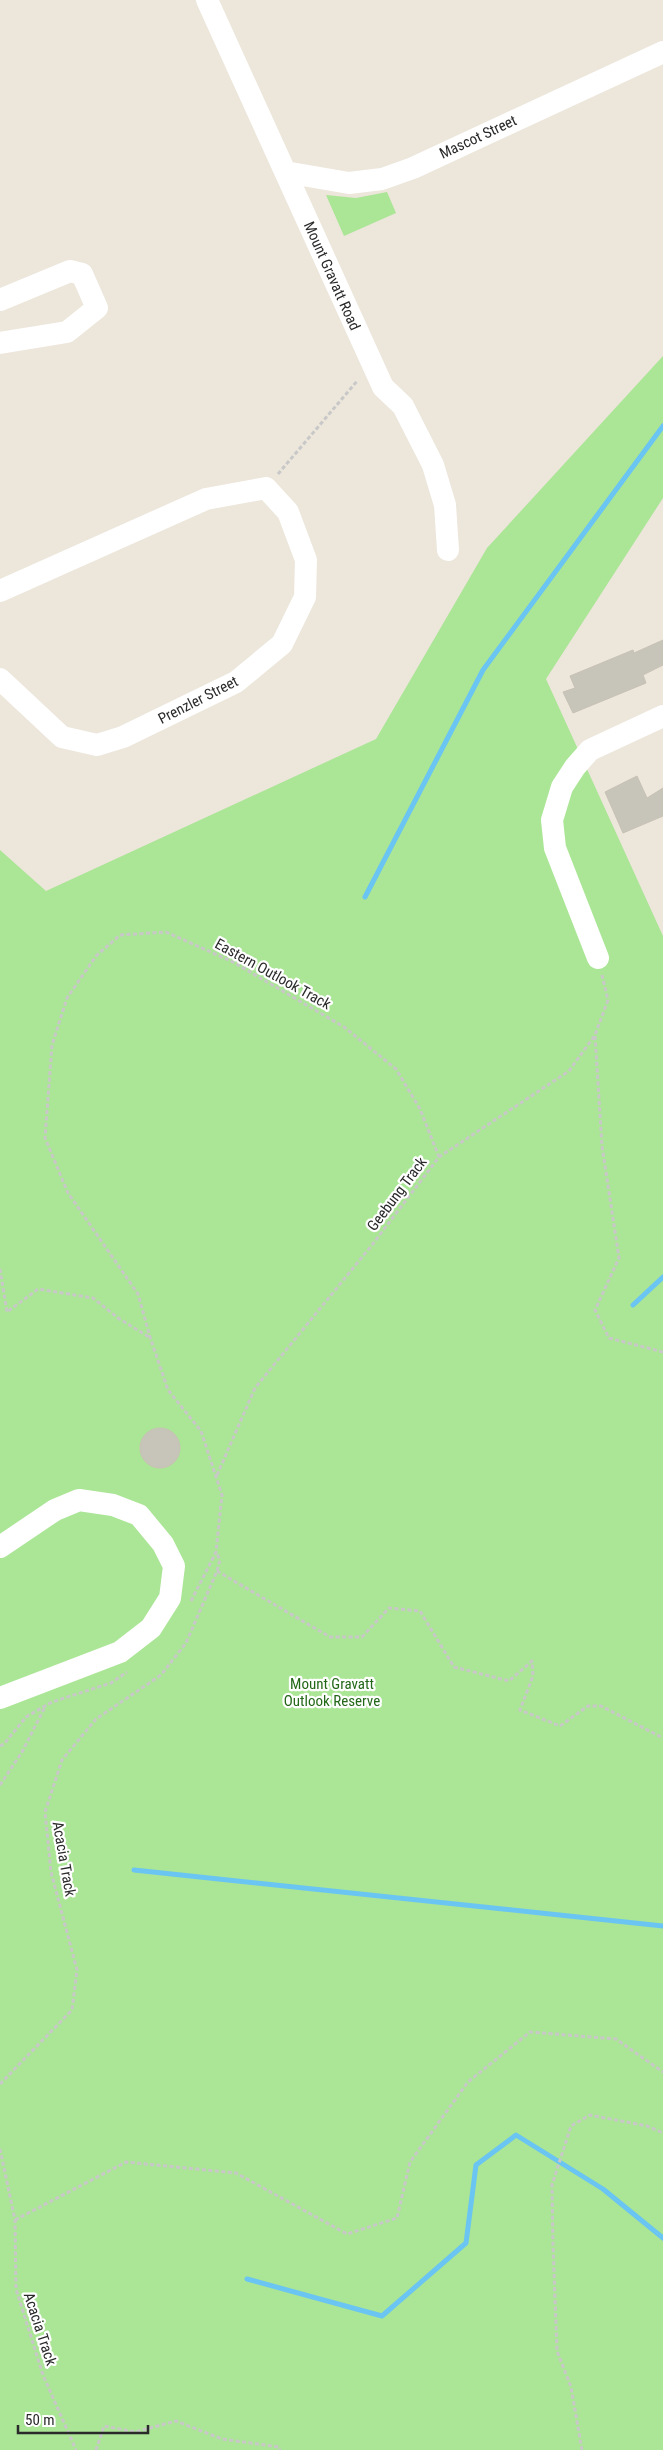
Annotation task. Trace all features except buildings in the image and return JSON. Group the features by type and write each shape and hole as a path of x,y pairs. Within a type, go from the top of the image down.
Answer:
{"street":[{"name":"Mount Gravatt Road","path":"207,0 383,388 403,406 433,464 445,505 448,550"},
{"name":"Mascot Street","path":"285,172 349,183 382,179 413,168 663,52"},
{"path":"0,300 70,271 82,274 97,308 67,332 0,343"},
{"path":"0,591 206,499 266,488"},
{"name":"Prenzler Street","path":"0,679 62,737 97,745 123,737 236,682 282,644 305,597 306,560 288,512 266,488"},
{"path":"598,958 555,848 552,820 562,787 575,767 590,750 663,716"},
{"path":"0,1547 55,1510 79,1500 114,1505 139,1515 164,1544 174,1566 170,1598 151,1628 120,1652 0,1698"}],"path":[{"path":"266,488 372,364"},
{"name":"Eastern Outlook Track","path":"216,1476 201,1431 168,1390 138,1294 68,1193 45,1138 52,1045 67,998 96,956 120,935 166,932 233,962 344,1027 396,1069 420,1109 439,1157"},
{"name":"Geebung Track","path":"216,1476 254,1388 372,1245 439,1157 569,1071 595,1035 608,1000 598,958"},
{"path":"595,1035 602,1146 619,1258 595,1310 610,1338 663,1352"},
{"path":"0,1269 7,1312 38,1289 93,1298 118,1318 150,1337"},
{"name":"Acacia Track","path":"0,2084 72,2010 77,1970 52,1872 44,1812 62,1760 96,1719 161,1675 186,1643 217,1571 220,1560 216,1552"},
{"path":"217,1571 330,1637 362,1637 389,1608 420,1610 454,1666 509,1681 532,1661 533,1676 520,1710 560,1726 588,1706 601,1706 663,1738"},
{"path":"0,1746 4,1744 26,1717 45,1706 22,1752 0,1785"},
{"path":"15,2220 126,2162 236,2173 347,2234 397,2218 410,2162 468,2082 530,2032 616,2038 663,2072"},
{"path":"582,2450 571,2387 557,2351 552,2186 570,2126 590,2115 646,2126 663,2133"},
{"name":"Acacia Track","path":"0,2149 15,2220 16,2289 44,2375 76,2450"},
{"path":"96,2450 104,2426 135,2432 176,2421 222,2439 278,2447 280,2450"}],"green space":[{"path":"387,192 396,213 344,236 326,195 356,198"},
{"name":"Mount Gravatt Outlook Reserve","path":"663,356 663,498 546,679 663,936 663,2450 0,2450 0,850 46,891 376,739 487,548"}],"waterway":[{"path":"365,897 483,670 663,426"},
{"path":"633,1305 663,1277"},
{"path":"134,1870 663,1926"},
{"path":"247,2279 382,2316 466,2243 476,2165 516,2135 603,2189 663,2238"}]}
